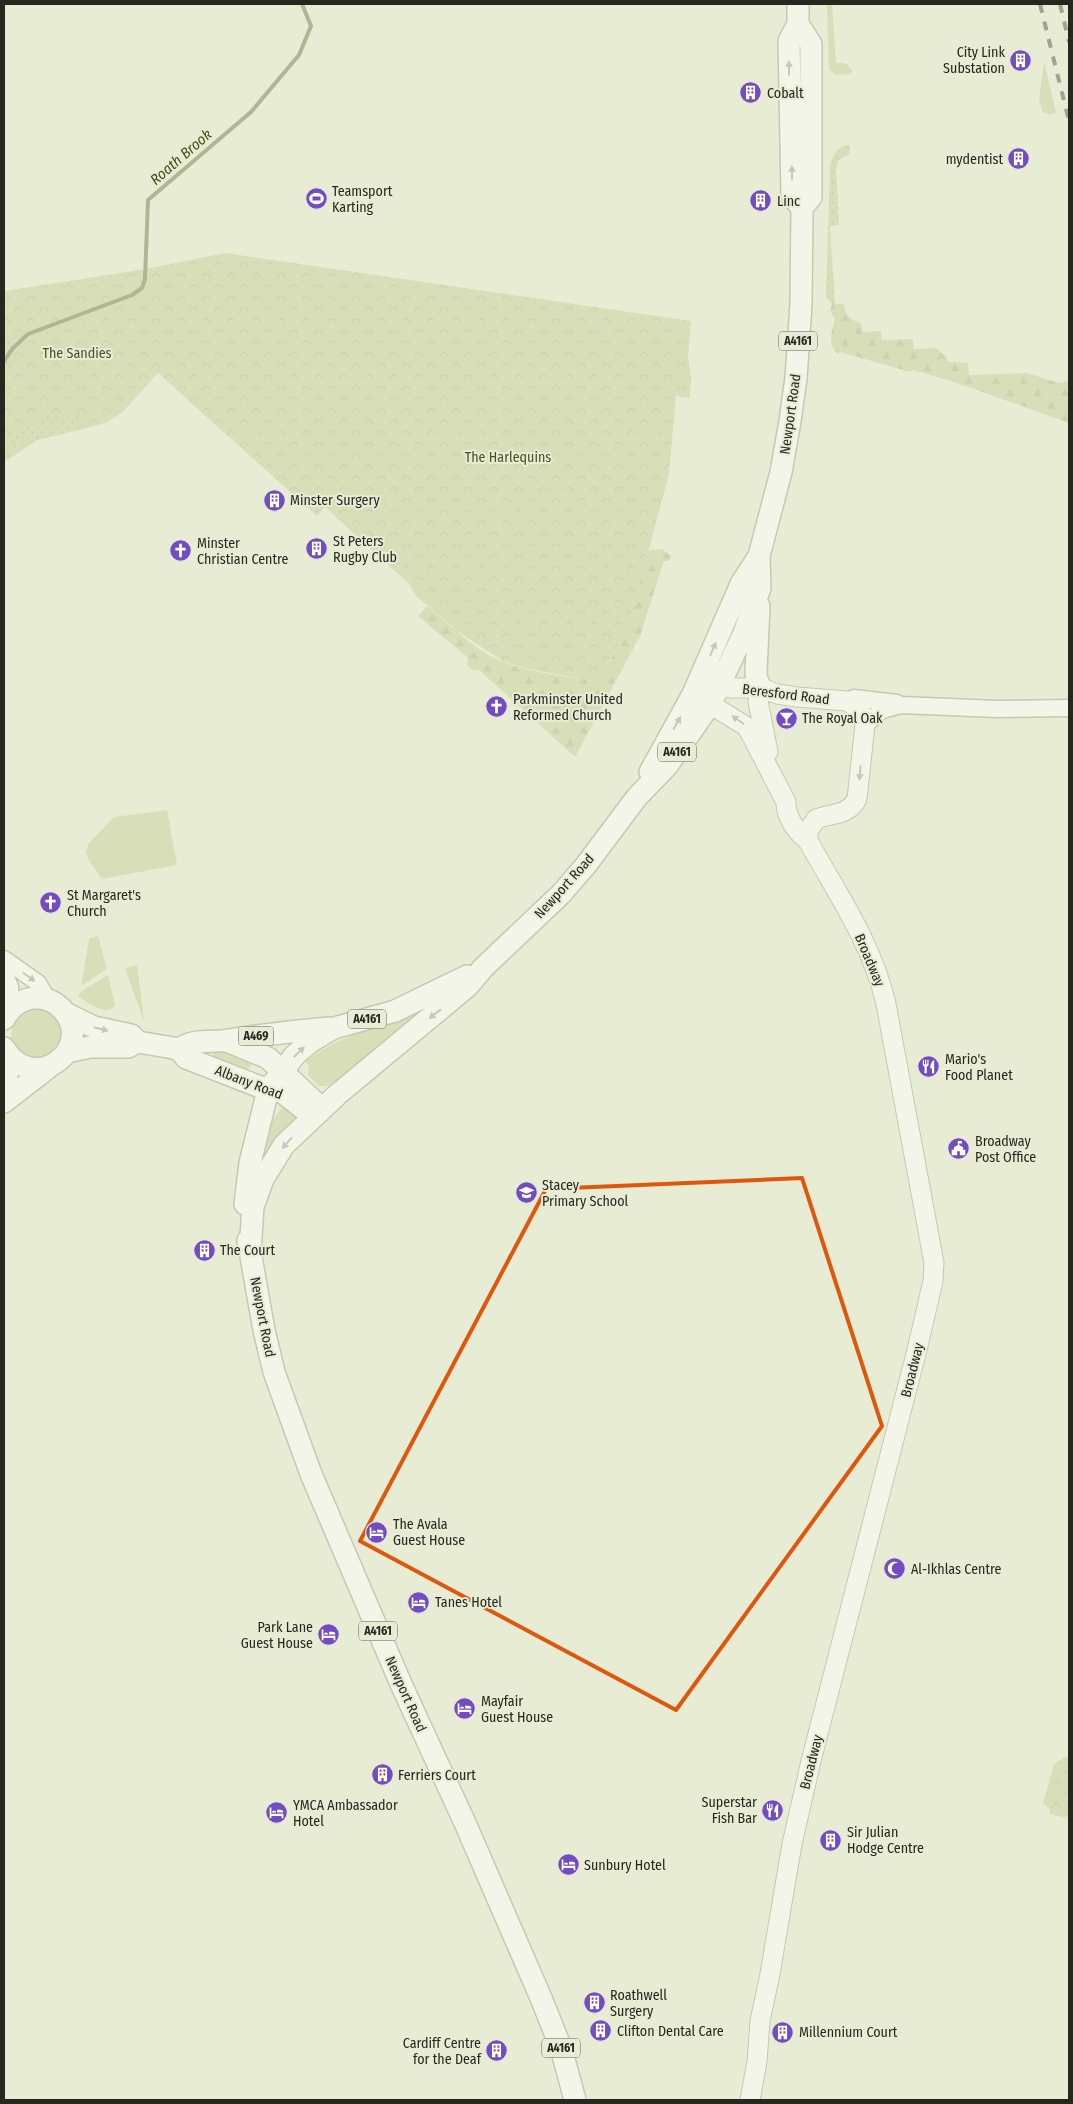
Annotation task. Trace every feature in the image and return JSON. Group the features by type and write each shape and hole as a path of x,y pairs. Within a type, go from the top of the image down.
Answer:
{"main road":[{"name":"Newport Road","path":"250,1252 253,1207 263,1179 284,1145 322,1109 460,993 482,968 561,894 586,865 637,796 744,633 760,588 759,556 781,472 796,378 801,304 802,208 792,196 789,41 798,14"},
{"name":"Newport Road","path":"706,691 741,584 759,556"},
{"path":"760,588 756,672 761,688 758,701 773,775"},
{"name":"Beresford Road","path":"706,691 761,688 777,694 847,701"},
{"name":"Broadway","path":"706,691 747,727 786,802 786,811 798,832 808,841 858,932 880,980 933,1255 934,1275 915,1360 802,1799 760,2021 757,2062 750,2100"},
{"path":"808,841 808,832 816,819 840,814 857,799 864,725 861,712 847,701"},
{"path":"786,802 807,812 836,811 840,814"},
{"name":"Newport Road","path":"482,968 395,1011 334,1028 310,1042 282,1070 268,1090 250,1163 244,1211 250,1252 272,1363 293,1428 335,1534 542,1998 561,2048 575,2100"},
{"path":"7,1014 18,1003 28,999 48,1000"},
{"name":"A469","path":"48,1000 58,1005 66,1013"},
{"path":"66,1013 71,1023 72,1034 67,1052"},
{"name":"Albany Road","path":"66,1013 94,1028 131,1035 138,1042 179,1049 189,1043 334,1028"},
{"name":"Albany Road","path":"227,1040 262,1054 282,1070 322,1109"},
{"name":"Albany Road","path":"67,1052 90,1047 128,1048 138,1042"},
{"name":"Albany Road","path":"179,1049 186,1058 268,1090 282,1092 305,1110 322,1109"},
{"name":"A469","path":"4,1102 58,1062 67,1052"},
{"path":"7,1053 26,1068 37,1070 48,1068"},
{"path":"4,1086 7,1076 7,1053"}],"street":[{"name":"Beresford Road","path":"847,701 854,698 894,701 901,705"},
{"name":"Beresford Road","path":"864,725 882,710 901,705 997,709 1069,708"},
{"path":"4,959 38,983 48,1000"},
{"path":"4,973 10,987 7,1014"}],"highlighted area":[{"path":"802,1178 882,1426 676,1710 360,1541 546,1189"}],"green space":[{"path":"827,4 832,4 836,63 847,65 852,71 851,74 836,75 829,70"},
{"path":"1044,61 1056,113 1049,115 1043,112 1039,101"},
{"path":"845,145 850,145 850,154 839,160 836,169 839,225 830,226 835,304 832,304 826,296 830,169 834,154"},
{"name":"The Harlequins","path":"225,253 691,321 688,357 691,377 690,398 676,396 669,474 631,616 620,642 593,681 528,669 504,662 457,631 415,595 410,585 325,507 317,516 158,373 123,412 106,423 37,440 4,462 4,291 146,269"},
{"path":"832,304 844,304 849,316 854,321 861,323 862,332 881,331 882,340 913,339 914,349 936,348 949,362 968,363 969,375 1027,373 1059,383 1069,381 1069,423 954,382 913,370 910,372 840,352 837,354 831,341 835,319 830,311"},
{"path":"60,413 84,417 87,428 37,440 25,447 9,443 32,424 45,417"},
{"path":"662,549 671,556 669,561 664,561 640,636 575,757 479,670 474,671 467,665 468,658 418,616 427,606 475,646 506,663 538,672 593,681 612,657 627,629 649,550"},
{"path":"167,810 177,865 102,879 88,859 86,853 88,844 114,817"},
{"path":"98,936 107,969 81,986 89,939"},
{"path":"137,965 144,1019 125,968"},
{"path":"108,975 115,1005 112,1009 97,1008 78,996 80,992"},
{"path":"39,1007 57,1018 61,1026 61,1034 53,1049 35,1061 11,1048 11,1033 20,1016 31,1009"},
{"path":"421,1010 422,1013 339,1081 337,1080 327,1086 319,1086 308,1075 309,1067 306,1061 332,1044"},
{"path":"212,1050 222,1050 257,1060 243,1073 215,1063"},
{"path":"283,1106 303,1118 255,1182 268,1117 274,1118"},
{"path":"1069,1755 1069,1816 1062,1817 1050,1814 1049,1808 1043,1803 1054,1764"}],"waterway":[{"name":"Roath Brook","path":"4,361 13,348 28,334 132,295 142,288 145,279 148,200 251,112 299,55 311,26 302,4"}],"railway":[{"path":"1040,4 1069,121"},
{"path":"1060,4 1069,42"}],"place":[{"name":"City Link Substation","path":"1021,60"},
{"name":"Cobalt","path":"751,93"},
{"name":"mydentist","path":"1019,159"},
{"name":"Teamsport Karting","path":"316,199"},
{"name":"Linc","path":"761,201"},
{"name":"Minster Surgery","path":"274,500"},
{"name":"St Peters Rugby Club","path":"317,549"},
{"name":"Minster Christian Centre","path":"181,551"},
{"name":"Parkminster United Reformed Church","path":"497,707"},
{"name":"The Royal Oak","path":"786,718"},
{"name":"St Margaret's Church","path":"51,903"},
{"name":"Mario's Food Planet","path":"929,1067"},
{"name":"Broadway Post Office","path":"959,1149"},
{"name":"Stacey Primary School","path":"526,1193"},
{"name":"The Court","path":"204,1250"},
{"name":"The Avala Guest House","path":"377,1532"},
{"name":"Al-Ikhlas Centre","path":"895,1569"},
{"name":"Tanes Hotel","path":"419,1602"},
{"name":"Park Lane Guest House","path":"329,1635"},
{"name":"Mayfair Guest House","path":"465,1709"},
{"name":"Ferriers Court","path":"382,1775"},
{"name":"Superstar Fish Bar","path":"773,1810"},
{"name":"YMCA Ambassador Hotel","path":"277,1813"},
{"name":"Sir Julian Hodge Centre","path":"831,1840"},
{"name":"Sunbury Hotel","path":"568,1865"},
{"name":"Roathwell Surgery","path":"594,2003"},
{"name":"Clifton Dental Care","path":"601,2031"},
{"name":"Millennium Court","path":"783,2032"},
{"name":"Cardiff Centre for the Deaf","path":"497,2051"}],"park label":[{"name":"The Sandies","path":"77,353"}]}
